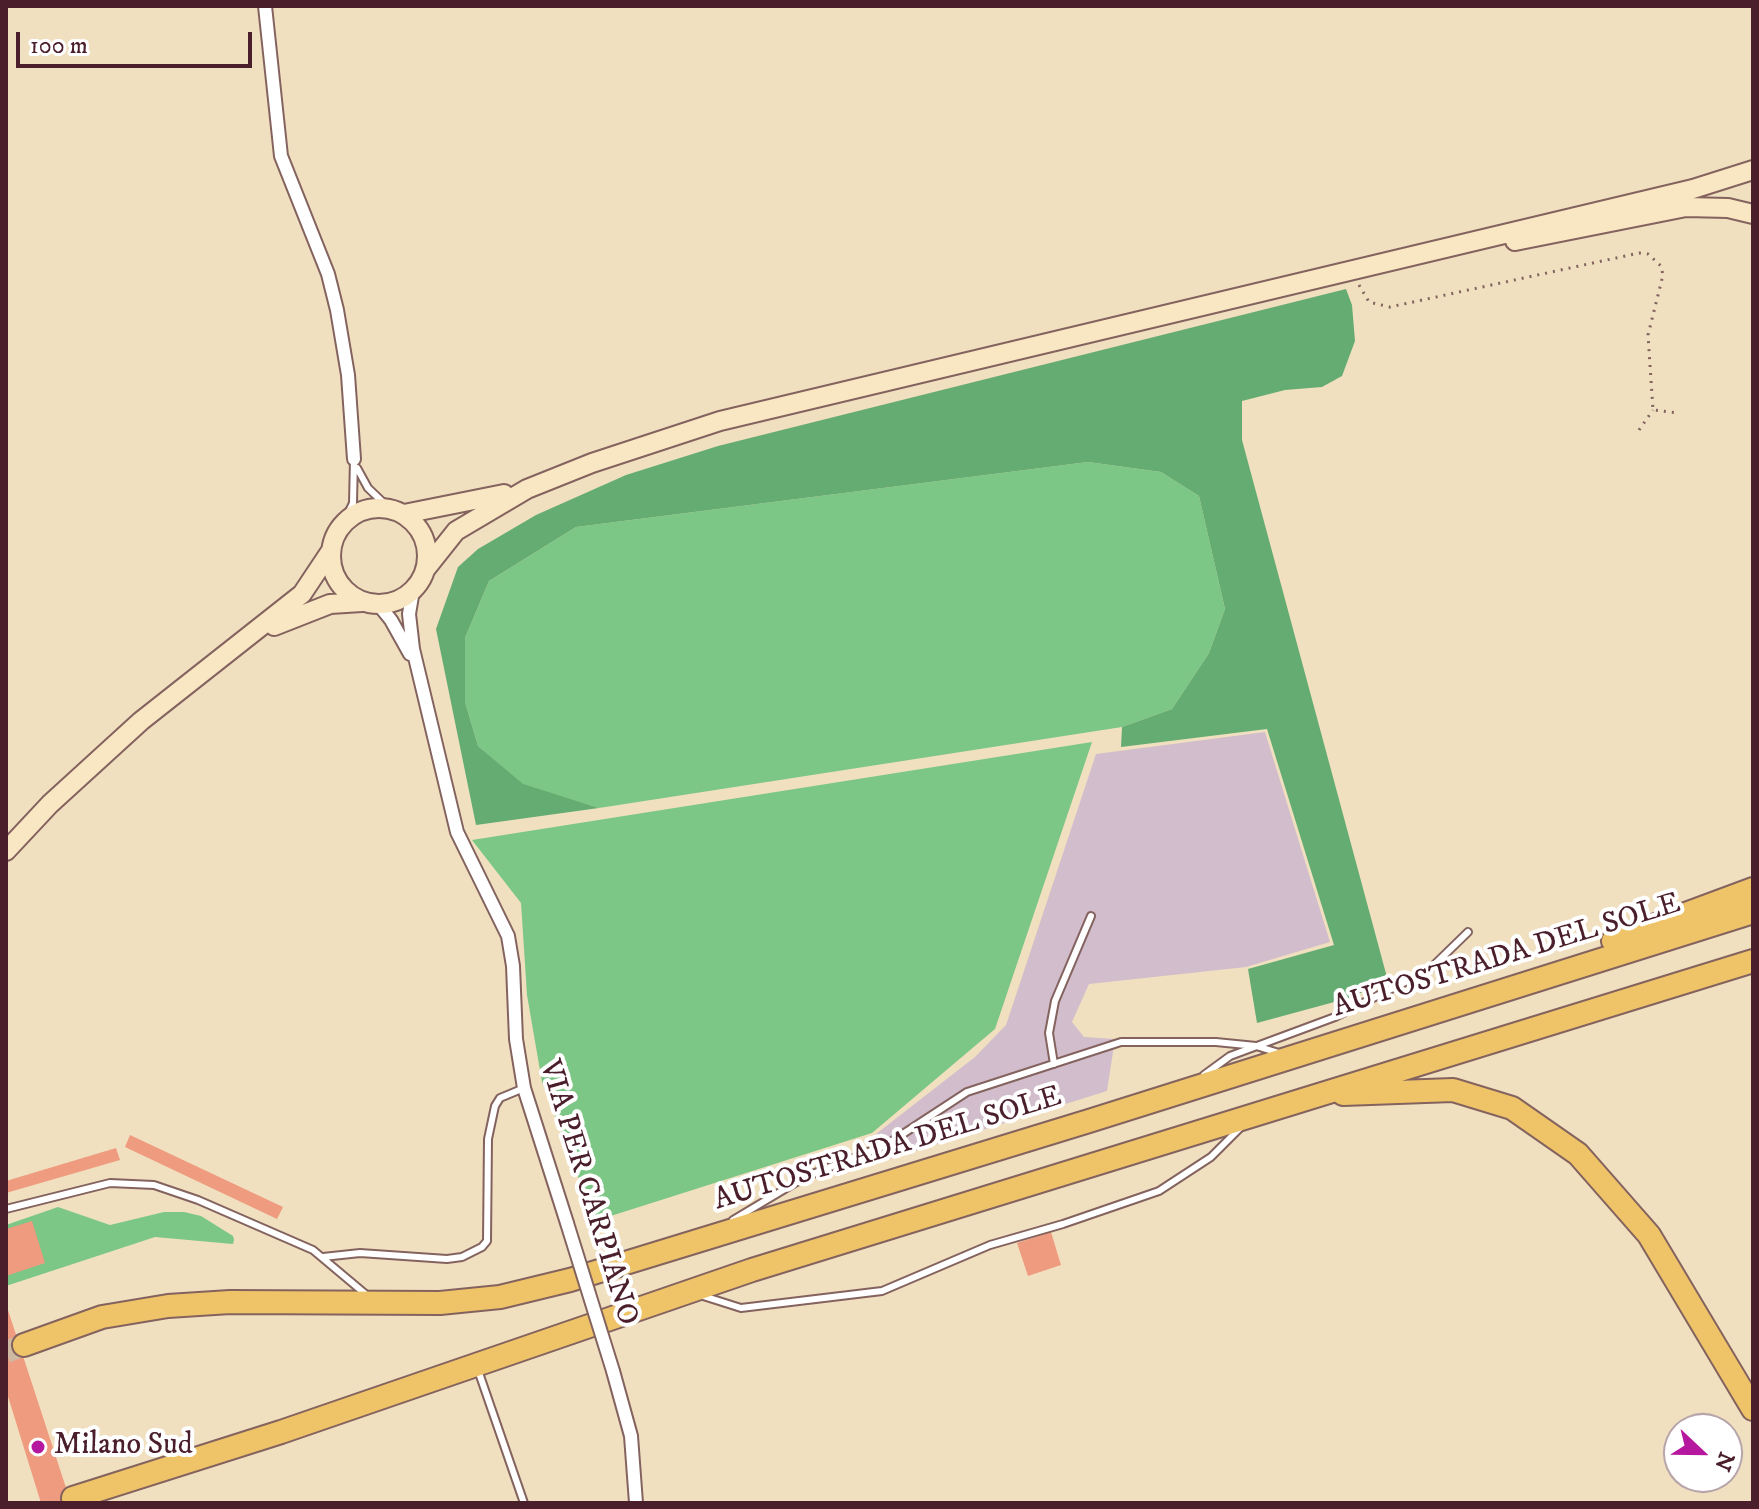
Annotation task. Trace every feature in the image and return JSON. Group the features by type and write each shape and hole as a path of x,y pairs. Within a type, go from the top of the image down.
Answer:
{"highway":[{"path":"1433,1011 1753,889"},
{"name":"AUTOSTRADA DEL SOLE","path":"24,1345 102,1317 168,1306 230,1302 440,1303 500,1297 1183,1091 1753,912"},
{"path":"73,1498 476,1366 689,1292 1254,1113 1753,961"},
{"path":"1314,1095 1453,1090 1512,1108 1578,1154 1649,1235 1753,1409"}],"main road":[{"path":"232,648 310,610 391,603 413,590 456,531 527,489 605,459 777,406 1693,189 1753,170"},
{"path":"1693,189 1753,182"},
{"path":"1464,243 1547,237 1686,207 1728,208 1753,214"},
{"path":"6,851 100,758 302,594 341,517 357,512 397,511 527,489"},
{"path":"397,511 425,538 425,570"},
{"path":"328,545 338,582 370,603"}],"street":[{"path":"265,6 281,156 328,274 337,310 348,375 354,459"},
{"name":"VIA PER CARPIANO","path":"413,590 409,625 418,671 464,852 508,936 513,966 516,1039 524,1088 631,1436 636,1503"},
{"name":"VIA PER CARPIANO","path":"370,603 391,620 418,671"}],"lane":[{"path":"354,459 368,488 397,511"},
{"path":"341,517 353,503 354,459"},
{"path":"1054,1064 1049,1033 1055,1001 1091,916"},
{"path":"1183,1091 1230,1056 1335,1017 1429,970 1468,932"},
{"path":"703,1238 805,1177 886,1145 967,1092 1121,1042 1216,1042 1256,1046 1290,1057"},
{"path":"323,1257 360,1253 447,1259 462,1257 482,1247 487,1241 488,1139 495,1106 500,1098 524,1088"},
{"path":"689,1292 741,1308 882,1291 990,1245 1159,1191 1211,1157 1254,1113"},
{"path":"6,1209 101,1184 133,1181 198,1200 323,1257 375,1302"},
{"path":"476,1366 524,1503"}],"path":[{"path":"1355,269 1364,297 1379,306 1390,307 1639,253 1648,254 1661,266 1663,275 1648,335 1653,410 1639,430"},
{"path":"1653,410 1679,413"},
{"path":"328,545 341,517"}],"shaded area":[{"path":"1265,732 1330,942 1246,967 1089,984 1072,1022 1084,1037 1115,1039 1107,1091 880,1162 876,1134 975,1057 1006,1025 1096,754"}],"green space":[{"path":"1346,289 1352,305 1355,341 1342,376 1322,387 1285,390 1242,401 1242,440 1388,981 1349,998 1257,1023 1248,969 1334,945 1267,729 1121,747 1122,727 1172,709 1209,653 1225,609 1199,496 1161,472 1088,462 576,527 489,581 465,638 465,702 478,746 523,784 599,808 476,825 436,629 458,567 478,549 536,515 626,475 718,446"},
{"path":"1088,462 1161,472 1199,496 1225,609 1209,653 1172,709 1122,727 599,808 523,785 478,746 465,702 465,638 489,581 576,527"},
{"path":"1092,742 995,1029 872,1133 595,1221 542,1082 527,995 521,903 472,840"},
{"path":"58,1207 110,1225 164,1212 184,1212 201,1216 233,1236 234,1240 233,1244 155,1237 6,1286 6,1225"}],"building":[{"path":"130,1135 283,1207 277,1219 125,1147"},
{"path":"116,1148 120,1160 6,1193 6,1181"},
{"path":"32,1221 45,1263 6,1276 6,1229"},
{"path":"1051,1232 1061,1265 1028,1276 1017,1243"},
{"name":"Milano Sud","path":"6,1307 71,1503 41,1503 6,1390"}],"tunnel":[{"path":"6,1352 24,1345"}],"place":[{"name":"Milano Sud","path":"38,1447"}]}
